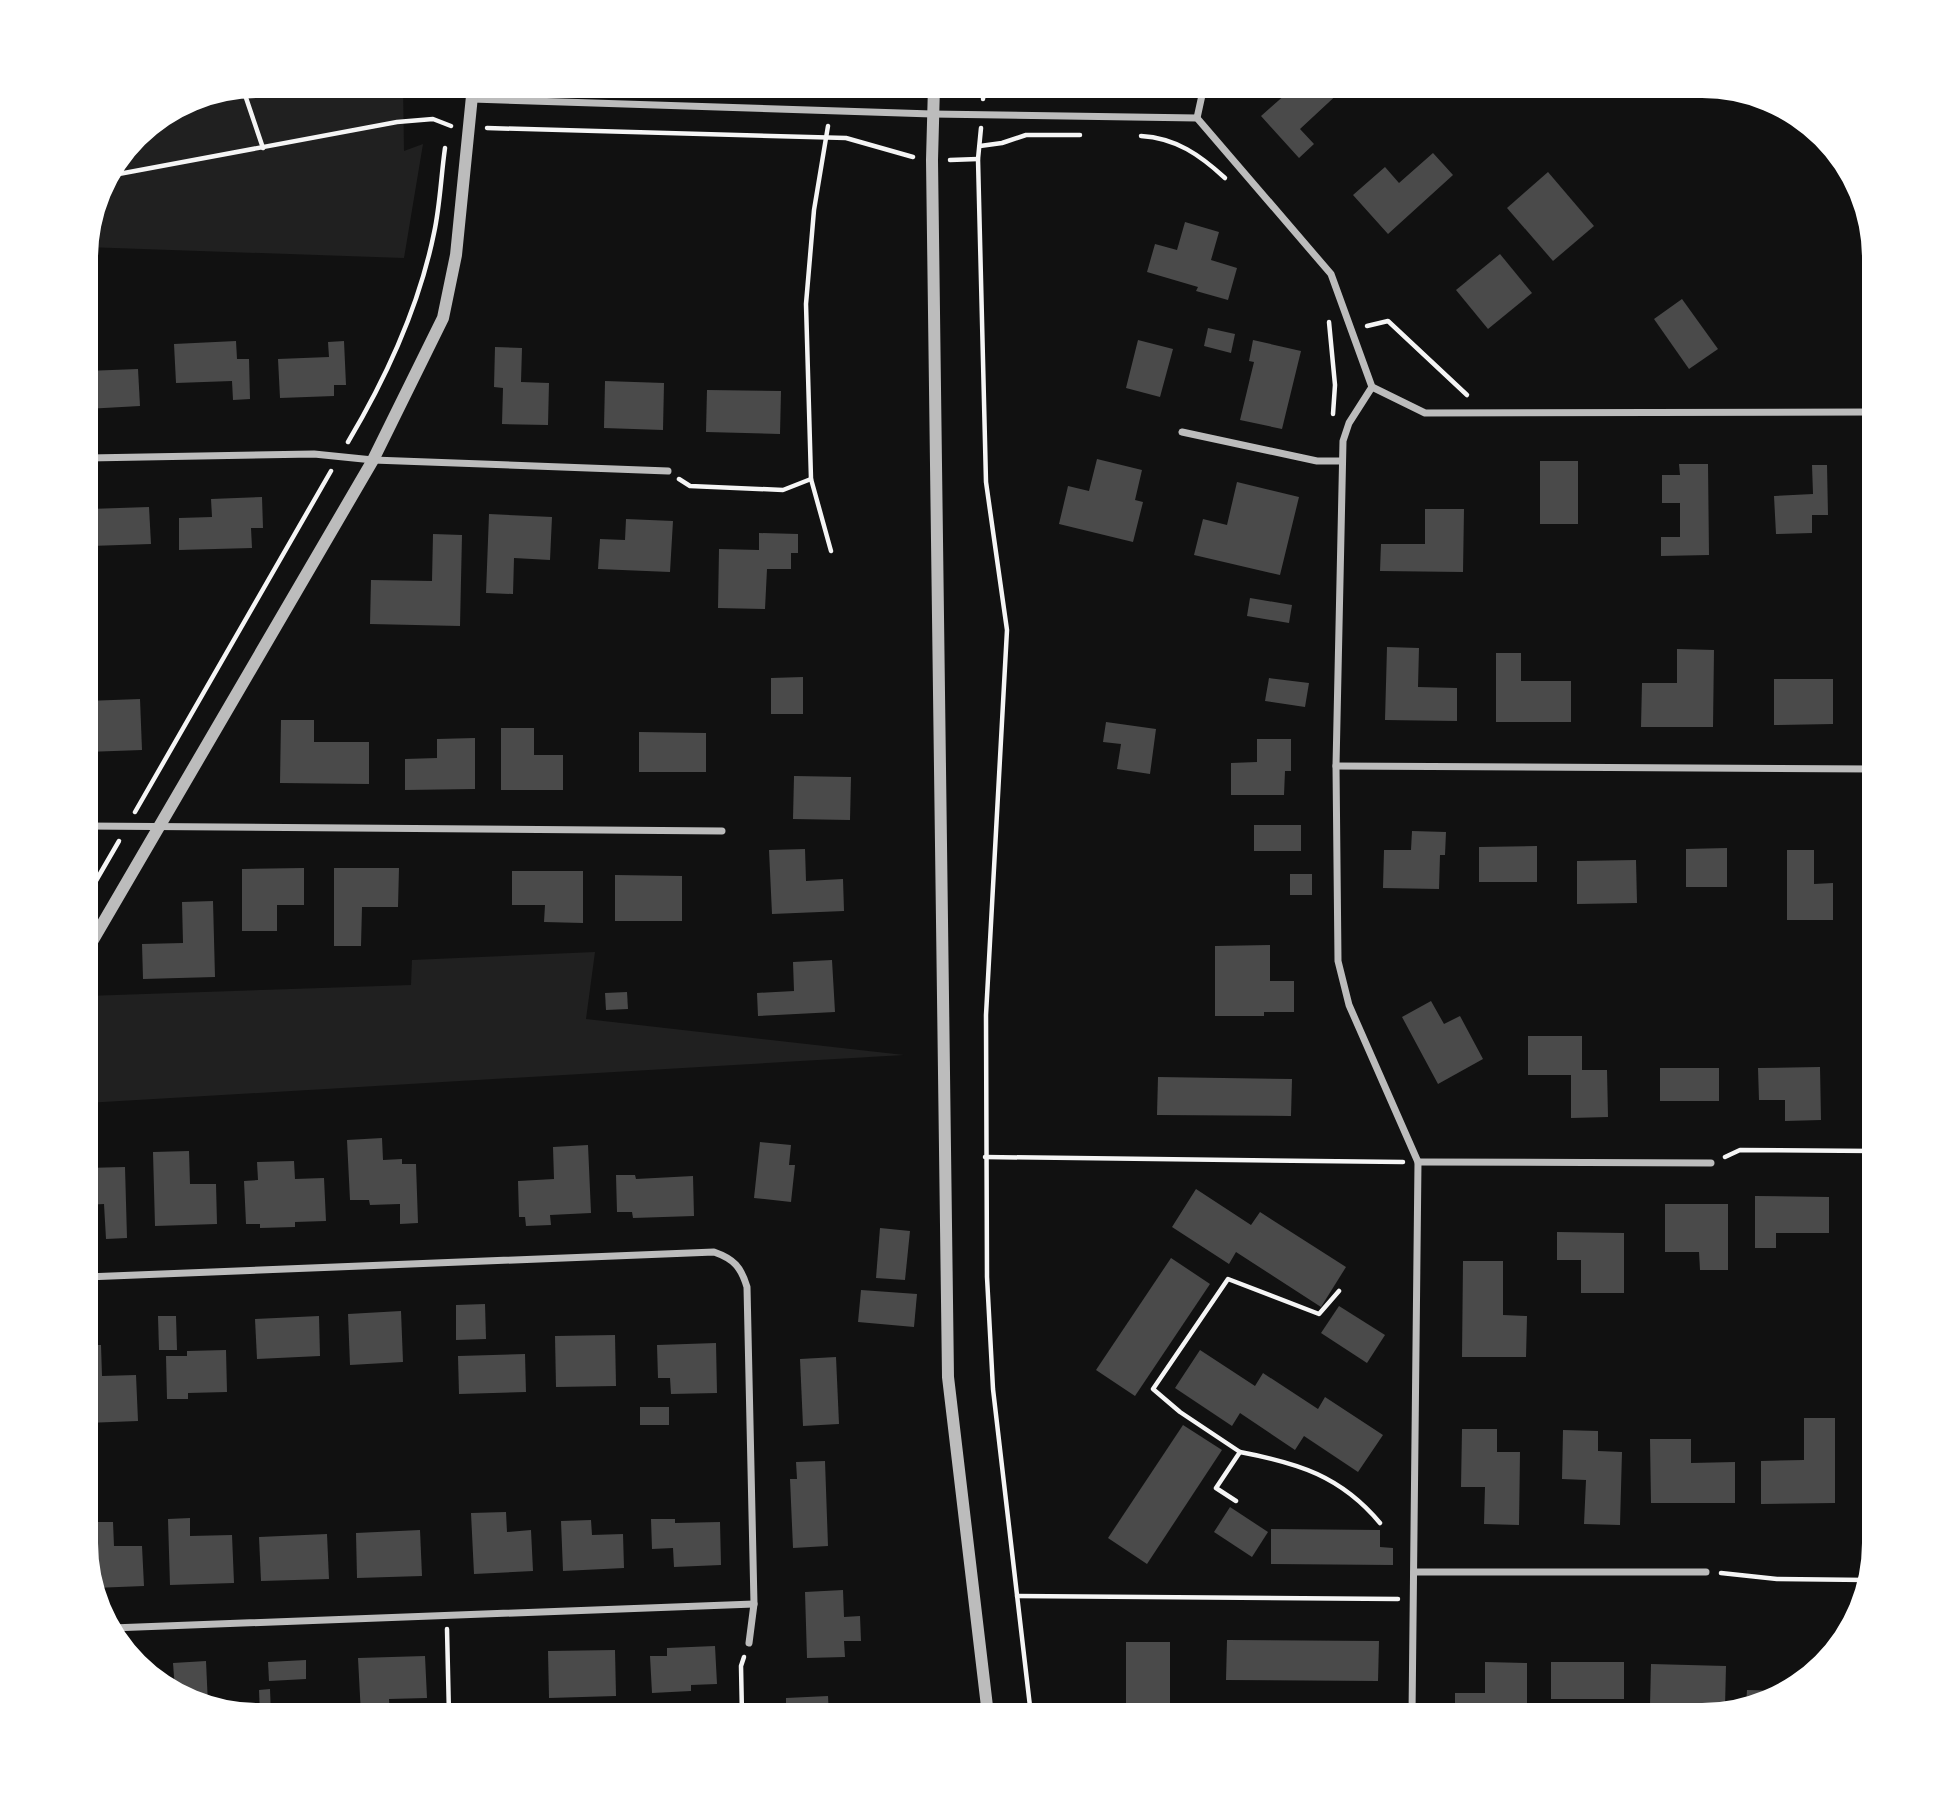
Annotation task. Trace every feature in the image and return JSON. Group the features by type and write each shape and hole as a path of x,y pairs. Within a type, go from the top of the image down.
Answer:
{"street":[{"path":"98,932 373,460 443,318 456,255 473,98"},
{"path":"585,98 828,111 1197,118 1331,274 1372,387 1424,413 1862,412"},
{"path":"933,98 948,1377 987,1703"},
{"path":"1197,118 1202,98"},
{"path":"1372,387 1349,423 1343,441 1335,766 1338,961 1349,1005 1418,1162 1412,1703"},
{"path":"1182,432 1317,461 1342,461"},
{"path":"98,458 314,454 373,460 668,471"},
{"path":"1335,766 1862,769"},
{"path":"98,826 722,831"},
{"path":"1418,1162 1711,1164"},
{"path":"98,1277 714,1252 730,1258 741,1269 747,1287 754,1604 749,1643"},
{"path":"1414,1572 1706,1572"},
{"path":"123,1628 754,1604"}],"path":[{"path":"246,98 263,148"},
{"path":"828,111 828,138 814,210 806,304 811,479 831,551"},
{"path":"98,877 377,390 421,281 435,232 450,113"},
{"path":"123,173 397,122 433,119 449,126 846,138 900,155 932,160 978,159 986,482 1007,630 986,1015 986,1277 993,1389 1030,1703"},
{"path":"980,146 1002,143 1026,135 1089,135"},
{"path":"1127,136 1157,137 1174,142 1192,151 1231,184"},
{"path":"1326,309 1332,335 1335,385 1334,412 1330,425"},
{"path":"1332,335 1388,321 1464,395 1478,395"},
{"path":"668,471 690,486 783,490 811,479"},
{"path":"1711,1164 1740,1150 1862,1151"},
{"path":"985,1157 1418,1162"},
{"path":"1339,1292 1319,1314 1228,1279 1153,1388 1180,1412 1240,1452 1286,1460 1325,1476 1361,1500 1380,1523"},
{"path":"1236,1501 1216,1488 1240,1452"},
{"path":"1706,1572 1777,1579 1857,1580"},
{"path":"1017,1596 1413,1599"},
{"path":"447,1614 449,1703"},
{"path":"742,1703 741,1665 749,1643"}],"shaded area":[{"path":"248,98 403,98 404,151 423,144 404,258 98,247 103,217 125,169 153,138 188,115 227,101"},
{"path":"595,952 586,1019 904,1055 98,1102 98,996 411,985 412,960"}],"building":[{"path":"1281,98 1333,98 1300,129 1314,144 1299,158 1261,116"},
{"path":"1433,153 1453,175 1388,234 1353,195 1385,167 1399,183"},
{"path":"1548,172 1594,226 1553,261 1507,208"},
{"path":"1185,222 1219,232 1211,260 1237,268 1228,300 1196,291 1198,287 1147,272 1155,244 1177,250"},
{"path":"1500,254 1532,293 1488,329 1456,290"},
{"path":"1682,299 1718,349 1689,369 1654,319"},
{"path":"1208,328 1235,334 1231,353 1204,346"},
{"path":"1138,340 1173,349 1160,397 1126,388"},
{"path":"1253,340 1301,351 1282,429 1240,420 1254,362 1249,361"},
{"path":"236,341 237,359 249,359 250,399 233,400 232,381 176,383 174,344"},
{"path":"344,341 346,385 334,385 334,396 280,398 278,359 329,357 328,342"},
{"path":"495,347 522,348 521,382 549,383 548,425 502,424 503,388 494,387"},
{"path":"138,369 140,406 98,408 98,371"},
{"path":"605,381 664,383 663,430 604,428"},
{"path":"707,390 781,391 780,434 706,432"},
{"path":"1097,459 1142,470 1135,500 1143,502 1133,542 1059,524 1068,486 1089,491"},
{"path":"1540,461 1578,461 1578,524 1540,524"},
{"path":"1679,464 1708,464 1709,555 1661,556 1661,537 1680,537 1680,503 1662,503 1662,475 1680,475"},
{"path":"1812,465 1827,465 1828,515 1812,515 1812,533 1776,534 1774,496 1813,494"},
{"path":"1237,482 1299,497 1280,575 1194,555 1203,519 1227,525"},
{"path":"262,497 263,528 251,528 252,548 179,550 179,518 212,517 211,499"},
{"path":"149,507 151,544 98,546 98,509"},
{"path":"1425,509 1464,509 1463,572 1380,571 1381,544 1425,544"},
{"path":"489,514 552,517 550,560 514,558 513,594 486,593"},
{"path":"626,519 673,521 670,572 598,569 600,539 625,540"},
{"path":"759,533 798,534 798,553 791,553 791,569 767,569 765,609 718,608 719,549 759,550"},
{"path":"433,534 462,535 460,626 370,624 371,580 432,581"},
{"path":"1250,598 1292,605 1289,623 1247,616"},
{"path":"1387,647 1419,648 1418,687 1457,688 1457,721 1385,720"},
{"path":"1677,649 1714,650 1713,727 1641,727 1642,683 1677,683"},
{"path":"1496,653 1521,653 1521,681 1571,681 1571,722 1496,722"},
{"path":"803,677 803,714 771,714 771,678"},
{"path":"1269,678 1309,683 1305,707 1265,701"},
{"path":"1774,679 1833,679 1833,724 1774,725"},
{"path":"140,699 142,750 98,752 98,701"},
{"path":"281,720 314,720 314,742 369,742 369,784 280,783"},
{"path":"1106,722 1156,729 1150,774 1117,769 1121,744 1103,742"},
{"path":"501,728 534,728 534,755 563,755 563,790 501,790"},
{"path":"639,732 706,733 706,772 639,772"},
{"path":"475,738 475,789 405,790 405,759 437,758 437,739"},
{"path":"1257,739 1291,739 1291,771 1285,771 1284,795 1231,795 1231,763 1257,762"},
{"path":"794,776 851,777 850,820 793,819"},
{"path":"1254,825 1301,825 1301,851 1254,851"},
{"path":"1412,831 1446,832 1445,855 1440,855 1439,889 1383,888 1384,850 1411,850"},
{"path":"1537,846 1537,882 1479,882 1479,847"},
{"path":"1727,848 1727,887 1686,887 1686,849"},
{"path":"805,849 806,881 843,879 844,911 772,914 769,850"},
{"path":"1787,850 1814,850 1814,884 1833,883 1833,920 1787,920"},
{"path":"1636,860 1637,903 1577,904 1577,861"},
{"path":"304,868 304,905 277,905 277,931 242,931 242,869"},
{"path":"334,868 399,868 398,907 362,907 361,946 334,946"},
{"path":"512,871 583,871 583,923 544,922 545,905 512,905"},
{"path":"1290,874 1312,874 1312,895 1290,895"},
{"path":"615,875 682,876 682,921 615,921"},
{"path":"213,901 215,977 143,979 142,944 183,943 182,902"},
{"path":"1270,945 1270,981 1294,981 1294,1012 1264,1012 1264,1016 1215,1016 1215,946"},
{"path":"832,960 835,1012 758,1016 757,993 794,991 793,962"},
{"path":"627,992 628,1009 606,1010 605,993"},
{"path":"1431,1001 1444,1024 1460,1016 1483,1059 1438,1084 1402,1017"},
{"path":"1528,1036 1582,1036 1582,1070 1607,1070 1608,1117 1571,1118 1571,1075 1528,1075"},
{"path":"1820,1067 1821,1120 1785,1121 1785,1100 1759,1100 1758,1068"},
{"path":"1660,1068 1719,1068 1719,1101 1660,1101"},
{"path":"1158,1077 1292,1079 1291,1116 1157,1115"},
{"path":"382,1138 383,1160 402,1159 402,1164 416,1164 418,1223 400,1224 400,1204 370,1205 369,1200 350,1200 347,1140"},
{"path":"760,1142 791,1145 789,1165 795,1165 791,1202 754,1198"},
{"path":"588,1145 591,1213 550,1215 551,1225 526,1226 525,1217 519,1217 518,1181 554,1179 553,1147"},
{"path":"189,1151 190,1184 216,1184 217,1224 155,1226 153,1152"},
{"path":"294,1161 295,1179 324,1178 326,1221 295,1222 295,1227 260,1228 260,1224 246,1224 244,1181 258,1180 257,1162"},
{"path":"125,1167 127,1238 106,1239 104,1204 98,1204 98,1168"},
{"path":"616,1175 635,1175 636,1179 693,1176 694,1216 633,1218 632,1212 617,1212"},
{"path":"1196,1189 1251,1225 1260,1212 1346,1267 1321,1307 1236,1252 1229,1264 1172,1227"},
{"path":"1755,1196 1829,1197 1829,1233 1776,1233 1776,1248 1755,1248"},
{"path":"1665,1204 1728,1204 1728,1270 1700,1270 1699,1252 1665,1252"},
{"path":"880,1228 910,1231 905,1280 876,1278"},
{"path":"1557,1232 1624,1233 1624,1293 1581,1293 1581,1260 1557,1260"},
{"path":"1171,1258 1210,1284 1135,1396 1096,1370"},
{"path":"1463,1261 1503,1261 1503,1315 1527,1316 1526,1357 1462,1357"},
{"path":"861,1290 917,1294 914,1327 858,1322"},
{"path":"485,1304 486,1339 456,1340 456,1305"},
{"path":"1339,1306 1385,1335 1367,1363 1321,1333"},
{"path":"401,1311 403,1362 350,1365 348,1314"},
{"path":"158,1316 176,1316 177,1350 159,1350"},
{"path":"319,1316 320,1356 257,1359 255,1319"},
{"path":"615,1335 616,1386 556,1387 555,1336"},
{"path":"716,1343 717,1393 671,1394 670,1378 658,1378 657,1345"},
{"path":"98,1345 101,1345 102,1376 136,1375 138,1421 98,1423"},
{"path":"226,1350 227,1392 188,1393 188,1399 167,1399 166,1356 187,1356 187,1351"},
{"path":"1200,1350 1255,1386 1263,1373 1318,1409 1325,1397 1383,1435 1358,1472 1304,1436 1295,1450 1240,1413 1232,1426 1175,1388"},
{"path":"525,1354 526,1392 459,1394 458,1356"},
{"path":"836,1357 839,1424 803,1426 800,1359"},
{"path":"640,1407 669,1407 669,1425 640,1425"},
{"path":"1804,1418 1835,1418 1835,1503 1761,1504 1761,1461 1804,1460"},
{"path":"1183,1425 1222,1450 1147,1564 1108,1538"},
{"path":"1462,1429 1497,1429 1497,1452 1520,1452 1519,1525 1484,1524 1485,1487 1461,1487"},
{"path":"1563,1430 1598,1431 1598,1451 1622,1452 1620,1525 1584,1524 1586,1480 1562,1479"},
{"path":"1650,1439 1691,1439 1691,1463 1735,1462 1735,1503 1651,1503"},
{"path":"825,1461 828,1546 793,1548 790,1479 797,1479 796,1462"},
{"path":"1230,1507 1268,1532 1252,1557 1214,1532"},
{"path":"506,1512 507,1532 531,1530 533,1571 474,1574 471,1513"},
{"path":"190,1518 190,1536 232,1535 234,1583 170,1585 168,1519"},
{"path":"651,1519 675,1519 675,1523 720,1522 721,1565 674,1567 673,1548 652,1549"},
{"path":"591,1520 592,1535 623,1534 624,1568 563,1571 561,1521"},
{"path":"98,1522 113,1522 114,1546 142,1546 144,1586 104,1588 98,1553"},
{"path":"1271,1529 1380,1530 1380,1547 1393,1548 1393,1565 1271,1564"},
{"path":"420,1530 422,1576 357,1578 356,1533"},
{"path":"327,1534 329,1579 261,1581 259,1537"},
{"path":"843,1590 844,1617 860,1616 861,1641 844,1641 845,1657 807,1658 805,1592"},
{"path":"1227,1640 1379,1641 1378,1681 1226,1680"},
{"path":"1126,1642 1170,1642 1170,1703 1126,1703"},
{"path":"715,1646 717,1684 691,1685 691,1691 652,1693 650,1656 667,1656 667,1648"},
{"path":"615,1650 616,1696 549,1698 548,1651"},
{"path":"425,1656 427,1698 389,1699 389,1703 360,1703 358,1658"},
{"path":"306,1660 306,1679 269,1681 268,1662"},
{"path":"206,1661 208,1695 174,1679 173,1663"},
{"path":"1485,1662 1527,1663 1527,1703 1455,1703 1455,1693 1485,1693"},
{"path":"1551,1662 1624,1662 1624,1699 1551,1699"},
{"path":"1651,1664 1726,1666 1725,1701 1650,1703"},
{"path":"270,1689 271,1703 260,1703 259,1690"},
{"path":"1747,1690 1764,1690 1763,1691 1747,1697"},
{"path":"828,1696 828,1703 786,1703 786,1698"}]}
